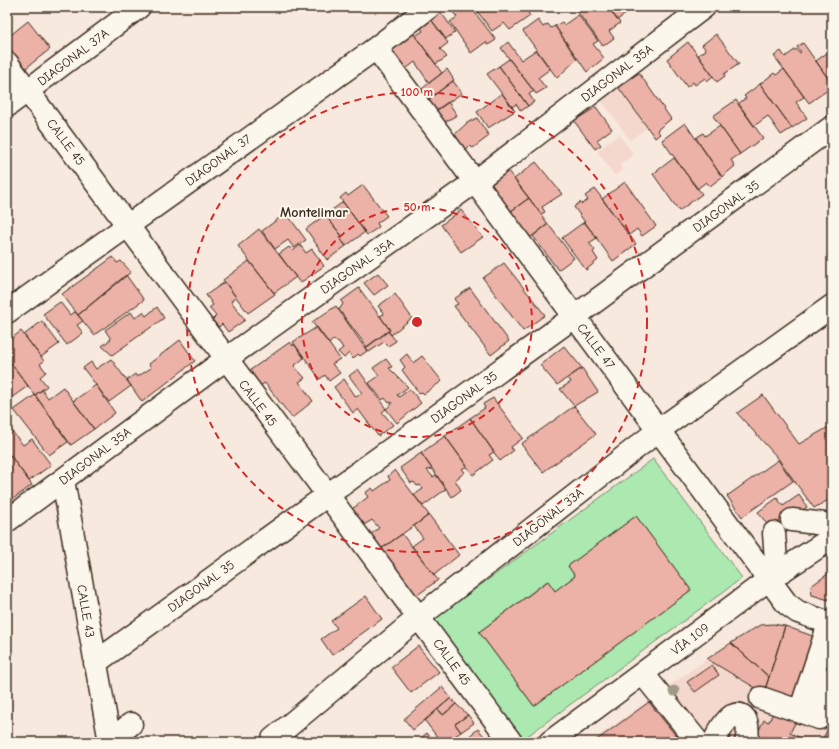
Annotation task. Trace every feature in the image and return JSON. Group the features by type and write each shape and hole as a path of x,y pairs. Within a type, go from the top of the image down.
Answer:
{"street":[{"name":"DIAGONAL 37A","path":"7,106 139,7"},
{"name":"DIAGONAL 37","path":"7,312 376,48 429,7"},
{"name":"DIAGONAL 35A","path":"7,521 226,359 476,181 704,7"},
{"name":"CALLE 47","path":"376,48 476,181 574,317 748,552 772,578 791,608 831,624"},
{"name":"CALLE 45","path":"7,63 511,742"},
{"name":"DIAGONAL 35","path":"95,663 574,317 832,127"},
{"name":"DIAGONAL 33A","path":"273,739 419,617 659,430 832,306"},
{"name":"CALLE 43","path":"63,480 110,741"},
{"path":"792,520 832,525"},
{"path":"748,552 774,533 772,578"},
{"name":"VÍA 109","path":"550,742 772,578 832,538"},
{"path":"809,715 831,624"},
{"path":"643,674 698,742"},
{"path":"809,715 832,678"},
{"path":"761,698 809,715"},
{"path":"714,742 726,722 733,716 739,716 745,719 748,725 746,742"},
{"path":"110,741 130,724"}],"shaded area":[{"path":"618,87 647,128 630,140 601,100"},
{"path":"619,134 634,155 620,165 623,170 615,176 597,151"},
{"path":"832,642 832,742 590,742 707,659 760,692"}],"green space":[{"path":"653,459 742,578 522,740 433,620","holes":["636,516 691,590 534,706 479,632 547,581 555,591 575,576 568,566"]}],"building":[{"path":"454,7 465,7 468,11 472,9 496,40 488,45 486,42 471,53 450,22 457,17 451,10"},
{"path":"474,7 533,7 527,11 530,16 510,30 504,23 492,31"},
{"path":"581,7 587,7 591,11 597,7 608,7 620,23 609,31 614,38 603,46 576,10"},
{"path":"608,7 636,7 617,20"},
{"path":"440,11 455,32 446,39 430,18"},
{"path":"578,15 598,41 593,44 604,58 587,72 555,26 562,22 564,25"},
{"path":"430,18 448,43 440,49 447,57 436,64 415,36 423,31 419,25"},
{"path":"538,20 543,27 548,24 551,28 555,26 577,59 557,78 523,31"},
{"path":"28,21 50,49 26,68 7,46 7,38"},
{"path":"411,30 442,73 429,83 415,62 403,71 386,49"},
{"path":"716,34 739,64 724,74 725,76 717,82 698,55 706,50 702,45"},
{"path":"508,42 521,60 536,50 550,69 538,78 546,88 536,94 501,48"},
{"path":"688,42 713,76 707,81 705,78 695,85 693,82 687,87 667,59"},
{"path":"803,43 832,84 832,87 809,103 774,56 781,51 785,57 796,49 799,53 801,52 797,47"},
{"path":"832,46 832,84 816,61 831,50 829,48"},
{"path":"509,59 534,91 529,94 534,102 528,106 499,66"},
{"path":"499,66 528,106 521,111 516,104 512,107 487,74"},
{"path":"447,69 454,80 425,102 418,92"},
{"path":"784,69 804,97 796,102 807,118 792,128 760,84 774,73 776,75"},
{"path":"639,73 671,119 657,130 660,134 655,138 618,87"},
{"path":"453,81 462,93 430,115 422,104"},
{"path":"760,84 792,128 781,135 768,116 754,126 738,104 746,98 744,96"},
{"path":"502,93 515,111 488,128 477,112"},
{"path":"736,100 763,138 740,154 713,116"},
{"path":"448,102 457,115 440,125 432,113"},
{"path":"596,107 612,129 597,140 601,145 595,149 574,121"},
{"path":"477,118 489,136 473,148 470,146 464,153 453,136 467,123"},
{"path":"685,123 722,177 710,186 706,182 697,189 662,140"},
{"path":"720,126 740,154 731,160 735,166 722,177 696,138 703,133 705,136"},
{"path":"674,158 702,194 679,211 653,174"},
{"path":"536,162 562,194 542,207 545,212 541,214 514,179"},
{"path":"508,171 529,198 507,214 491,191 491,183"},
{"path":"625,182 656,226 642,236 637,229 629,235 602,199"},
{"path":"363,185 387,216 377,223 379,227 367,235 340,198 346,193 348,196"},
{"path":"595,189 636,244 613,261 574,207 580,202 582,204 588,200 585,196"},
{"path":"529,198 548,224 527,240 507,214"},
{"path":"343,202 365,232 346,246 339,237 342,236 325,215"},
{"path":"461,210 483,237 461,252 441,225"},
{"path":"286,213 306,240 294,248 288,240 275,249 262,231"},
{"path":"325,215 342,236 339,237 346,246 327,260 306,229"},
{"path":"584,222 597,238 589,243 595,250 593,252 598,260 586,270 562,238"},
{"path":"548,224 574,258 558,270 533,236"},
{"path":"259,229 296,277 274,293 238,246"},
{"path":"300,245 306,253 312,249 324,266 300,283 279,254 289,247 293,251"},
{"path":"113,257 117,263 121,261 131,272 78,315 62,294"},
{"path":"249,261 275,294 248,313 223,280"},
{"path":"504,263 545,315 523,331 483,278"},
{"path":"378,273 388,285 374,295 364,283"},
{"path":"126,275 144,300 94,335 78,315"},
{"path":"225,282 236,297 231,301 245,320 228,332 222,324 219,327 212,320 216,316 209,308 213,305 206,295"},
{"path":"359,288 390,330 367,347 339,310 343,304 341,301"},
{"path":"470,288 509,341 491,355 454,306 458,304 454,299"},
{"path":"395,294 412,318 391,335 388,331 390,330 380,316 384,314 378,306"},
{"path":"60,302 70,315 75,312 83,321 77,325 83,333 67,345 43,314"},
{"path":"336,306 367,351 360,356 358,354 353,359 349,353 344,358 338,352 343,348 339,342 333,340 329,344 312,322"},
{"path":"157,307 164,318 112,355 102,346 111,339 105,330 131,312 135,318 143,312 146,316"},
{"path":"42,321 59,344 41,357 24,335"},
{"path":"317,327 340,359 332,364 340,373 329,381 325,375 320,379 293,342"},
{"path":"21,331 44,361 40,364 46,372 40,377 47,386 35,395 7,358 7,342"},
{"path":"388,331 396,341 388,346 384,342 369,352 365,348"},
{"path":"180,340 195,361 142,402 127,380 135,374 137,377 151,368 149,364"},
{"path":"290,342 293,346 294,344 304,358 294,366 305,378 299,382 313,401 292,418 265,383 260,386 249,371"},
{"path":"564,346 582,368 557,385 540,365"},
{"path":"407,354 413,363 422,356 442,381 424,394 422,392 419,393 402,370 405,367 400,360"},
{"path":"7,358 28,386 7,401"},
{"path":"111,359 131,386 109,402 83,368 91,362 96,369"},
{"path":"386,359 392,367 389,368 408,387 397,395 399,397 410,389 421,403 397,423 386,409 392,404 391,402 389,403 385,398 382,400 369,383 379,376 373,368"},
{"path":"582,368 598,392 574,406 560,389 571,382 568,378"},
{"path":"358,369 386,409 382,412 393,425 378,436 358,409 353,413 334,387 344,379 356,397 362,393 349,376"},
{"path":"96,385 115,413 94,429 73,401"},
{"path":"63,387 94,429 71,445 35,395 42,390 48,398"},
{"path":"35,395 68,442 49,455 14,410"},
{"path":"763,395 799,444 832,425 832,498 814,508 777,457 737,413"},
{"path":"493,398 523,438 511,447 513,451 500,461 470,418 485,408 483,404"},
{"path":"574,406 596,434 543,472 521,444"},
{"path":"470,418 494,452 489,455 493,460 473,475 445,436"},
{"path":"7,425 23,445 32,439 51,465 29,481 7,451"},
{"path":"445,436 467,466 462,469 465,472 455,480 461,490 452,497 421,453"},
{"path":"7,451 32,485 13,499 7,491"},
{"path":"421,453 432,469 427,470 433,477 436,475 446,489 423,506 414,495 423,489 420,485 417,486 414,482 411,483 400,468"},
{"path":"778,460 793,481 742,517 727,496"},
{"path":"395,470 429,515 381,549 371,534 379,528 372,520 364,525 352,509 368,497 365,493 372,488 374,491 390,480 388,476"},
{"path":"799,495 807,507 791,518 796,525 778,539 758,512 777,498 783,506"},
{"path":"429,515 459,555 434,575 412,546 423,538 414,526"},
{"path":"636,516 691,590 534,706 479,632 548,581 555,591 575,576 568,566"},
{"path":"402,534 438,580 416,596 381,549"},
{"path":"832,571 832,601 812,595 811,586"},
{"path":"366,596 382,619 332,655 321,639 337,628 331,621"},
{"path":"773,624 785,626 769,677 731,643 760,625"},
{"path":"785,626 818,638 797,704 764,693"},
{"path":"731,643 769,677 764,693 707,659"},
{"path":"418,646 439,672 411,693 391,667"},
{"path":"712,665 719,675 695,692 687,682"},
{"path":"442,687 451,698 413,730 404,719"},
{"path":"451,698 456,704 443,715 438,709"},
{"path":"649,702 681,742 594,742"},
{"path":"456,704 468,715 455,724 461,732 446,742 441,742 425,721 438,709 443,715"},
{"path":"775,708 798,717 790,733 810,742 753,742 764,720 769,722"},
{"path":"468,715 474,723 461,732 455,724"},
{"path":"830,725 832,726 832,742 821,742"},
{"path":"478,729 489,742 462,742"},
{"path":"427,733 434,742 416,742"}],"district":[{"name":"Montelimar","path":"314,212"}]}
